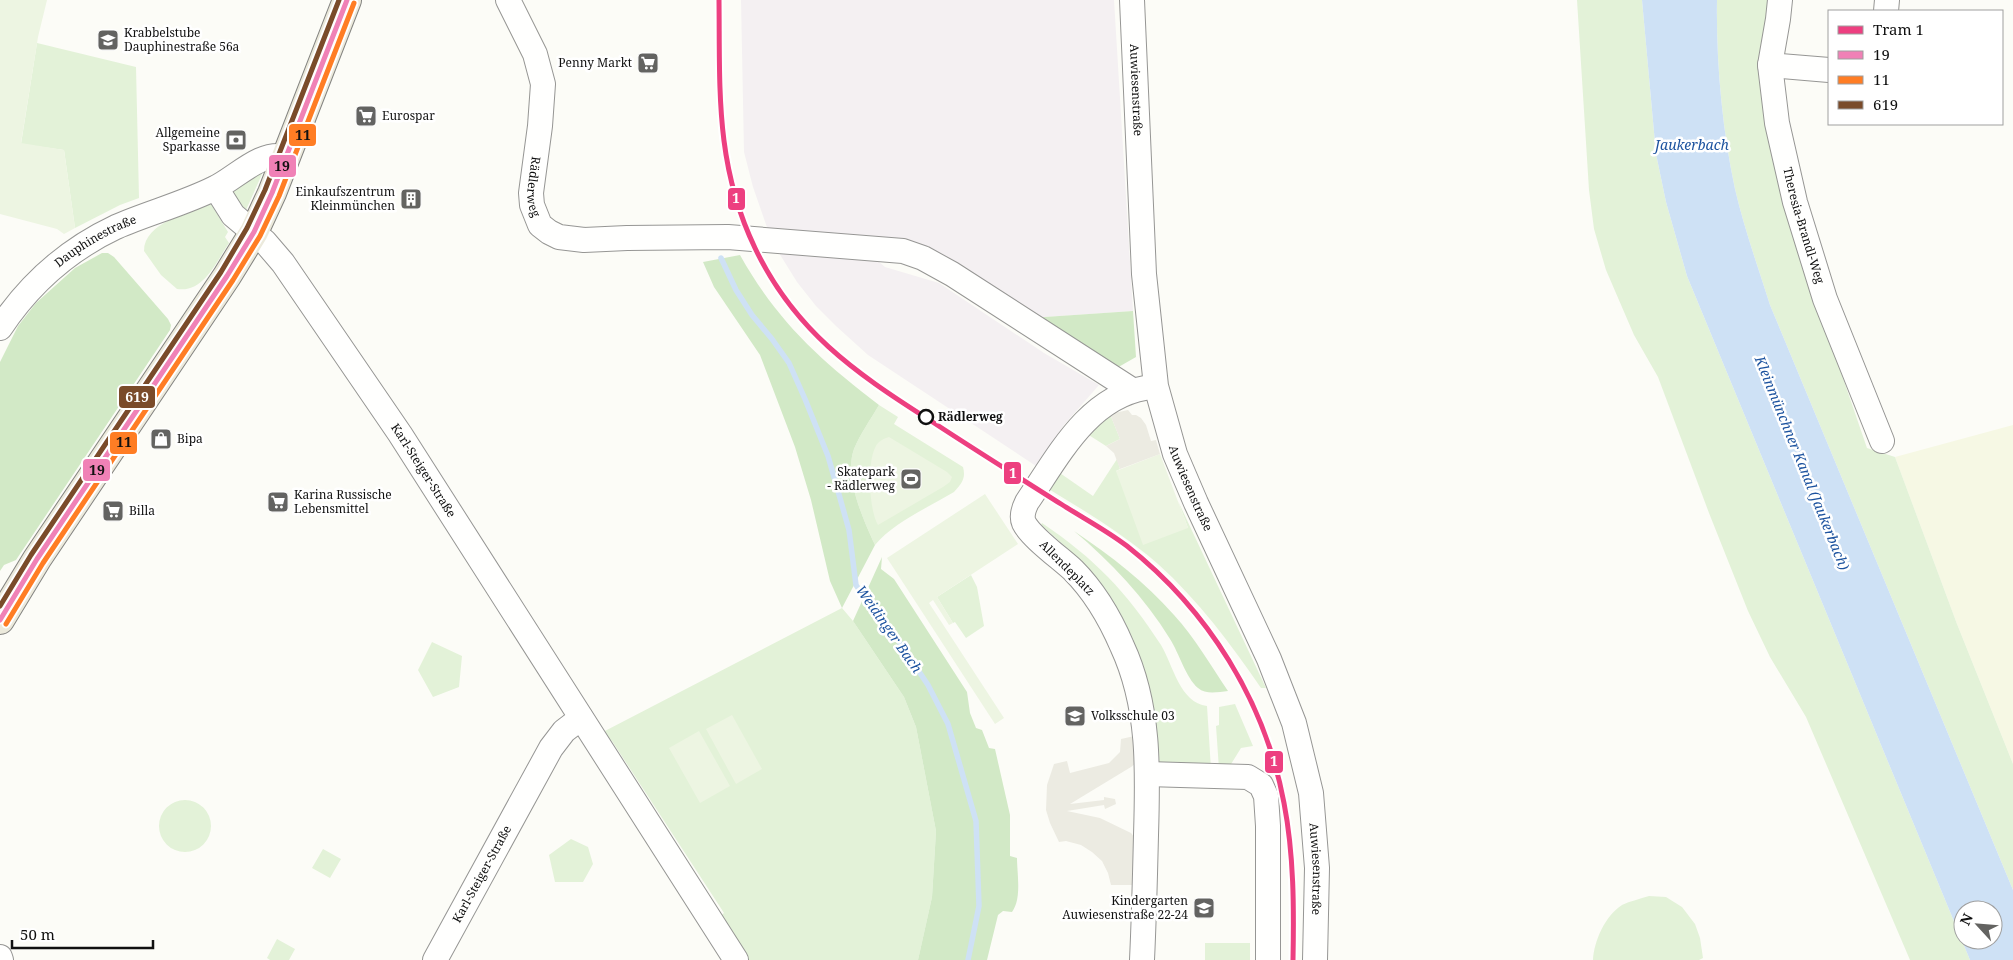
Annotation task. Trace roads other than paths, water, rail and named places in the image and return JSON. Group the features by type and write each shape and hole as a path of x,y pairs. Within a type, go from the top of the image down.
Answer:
{"main road":[{"path":"0,620 37,559 227,276 254,232 286,157 347,0"}],"street":[{"name":"Rädlerweg","path":"508,0 534,54 543,84 540,126 531,193 532,205 540,225 549,232 559,237 584,240 728,237 903,251 923,258 952,274 1132,390"},
{"name":"Auwiesenstraße","path":"1132,0 1144,274 1156,386 1175,454 1270,659 1294,723 1311,793 1317,868 1315,960"},
{"name":"Theresia-Brandl-Weg","path":"1780,0 1770,65 1777,123 1795,202 1825,299 1882,440"},
{"path":"1770,65 1828,70"},
{"name":"Dauphinestraße","path":"0,328 17,302 36,282 80,247 117,227 216,188 266,158 280,155 286,157"},
{"path":"216,188 233,215 254,232"},
{"name":"Karl-Steiger-Straße","path":"254,232 284,263 394,426 581,718 732,959"},
{"name":"Allendeplatz","path":"1142,960 1147,774 1146,740 1140,701 1126,652 1097,598 1074,572 1031,532 1024,522 1022,514 1078,427 1096,411 1132,390 1156,386"},
{"name":"Karl-Steiger-Straße","path":"435,960 551,748 564,731 581,718"},
{"path":"1147,774 1248,777 1261,786 1266,796 1268,826 1268,960"}],"water":[{"name":"Jaukerbach","path":"1642,0 1717,0 1719,71 1723,119 1730,166 1747,233 1770,305 2013,890 2013,960 1970,960 1966,950 2003,950 2003,900 1953,900 1953,919 1687,276 1666,202 1656,154"}],"waterway":[{"name":"Weidinger Bach","path":"721,258 736,290 752,315 789,363 805,399 828,456 849,530 856,585 875,613 892,631 928,685 948,724 976,821 979,906 968,960"}],"tram line":[{"name":"1","path":"719,0 720,96 726,157 742,217 755,248 788,303 828,347 875,384 1127,546 1156,571 1183,599 1229,660 1263,729 1275,765 1284,803 1292,862 1293,960"}],"place":[{"name":"Krabbelstube Dauphinestraße 56a","path":"108,40"},
{"name":"Penny Markt","path":"648,63"},
{"name":"Eurospar","path":"366,116"},
{"name":"Allgemeine Sparkasse","path":"236,140"},
{"name":"Einkaufszentrum Kleinmünchen","path":"411,199"},
{"name":"Rädlerweg","path":"926,417"},
{"name":"Bipa","path":"161,439"},
{"name":"Skatepark - Rädlerweg","path":"911,479"},
{"name":"Karina Russische Lebensmittel","path":"278,502"},
{"name":"Billa","path":"113,511"},
{"name":"Volksschule 03","path":"1075,716"},
{"name":"Kindergarten Auwiesenstraße 22-24","path":"1204,908"}],"water label":[{"name":"Kleinmünchner Kanal (Jaukerbach)","path":"1802,463"}]}
